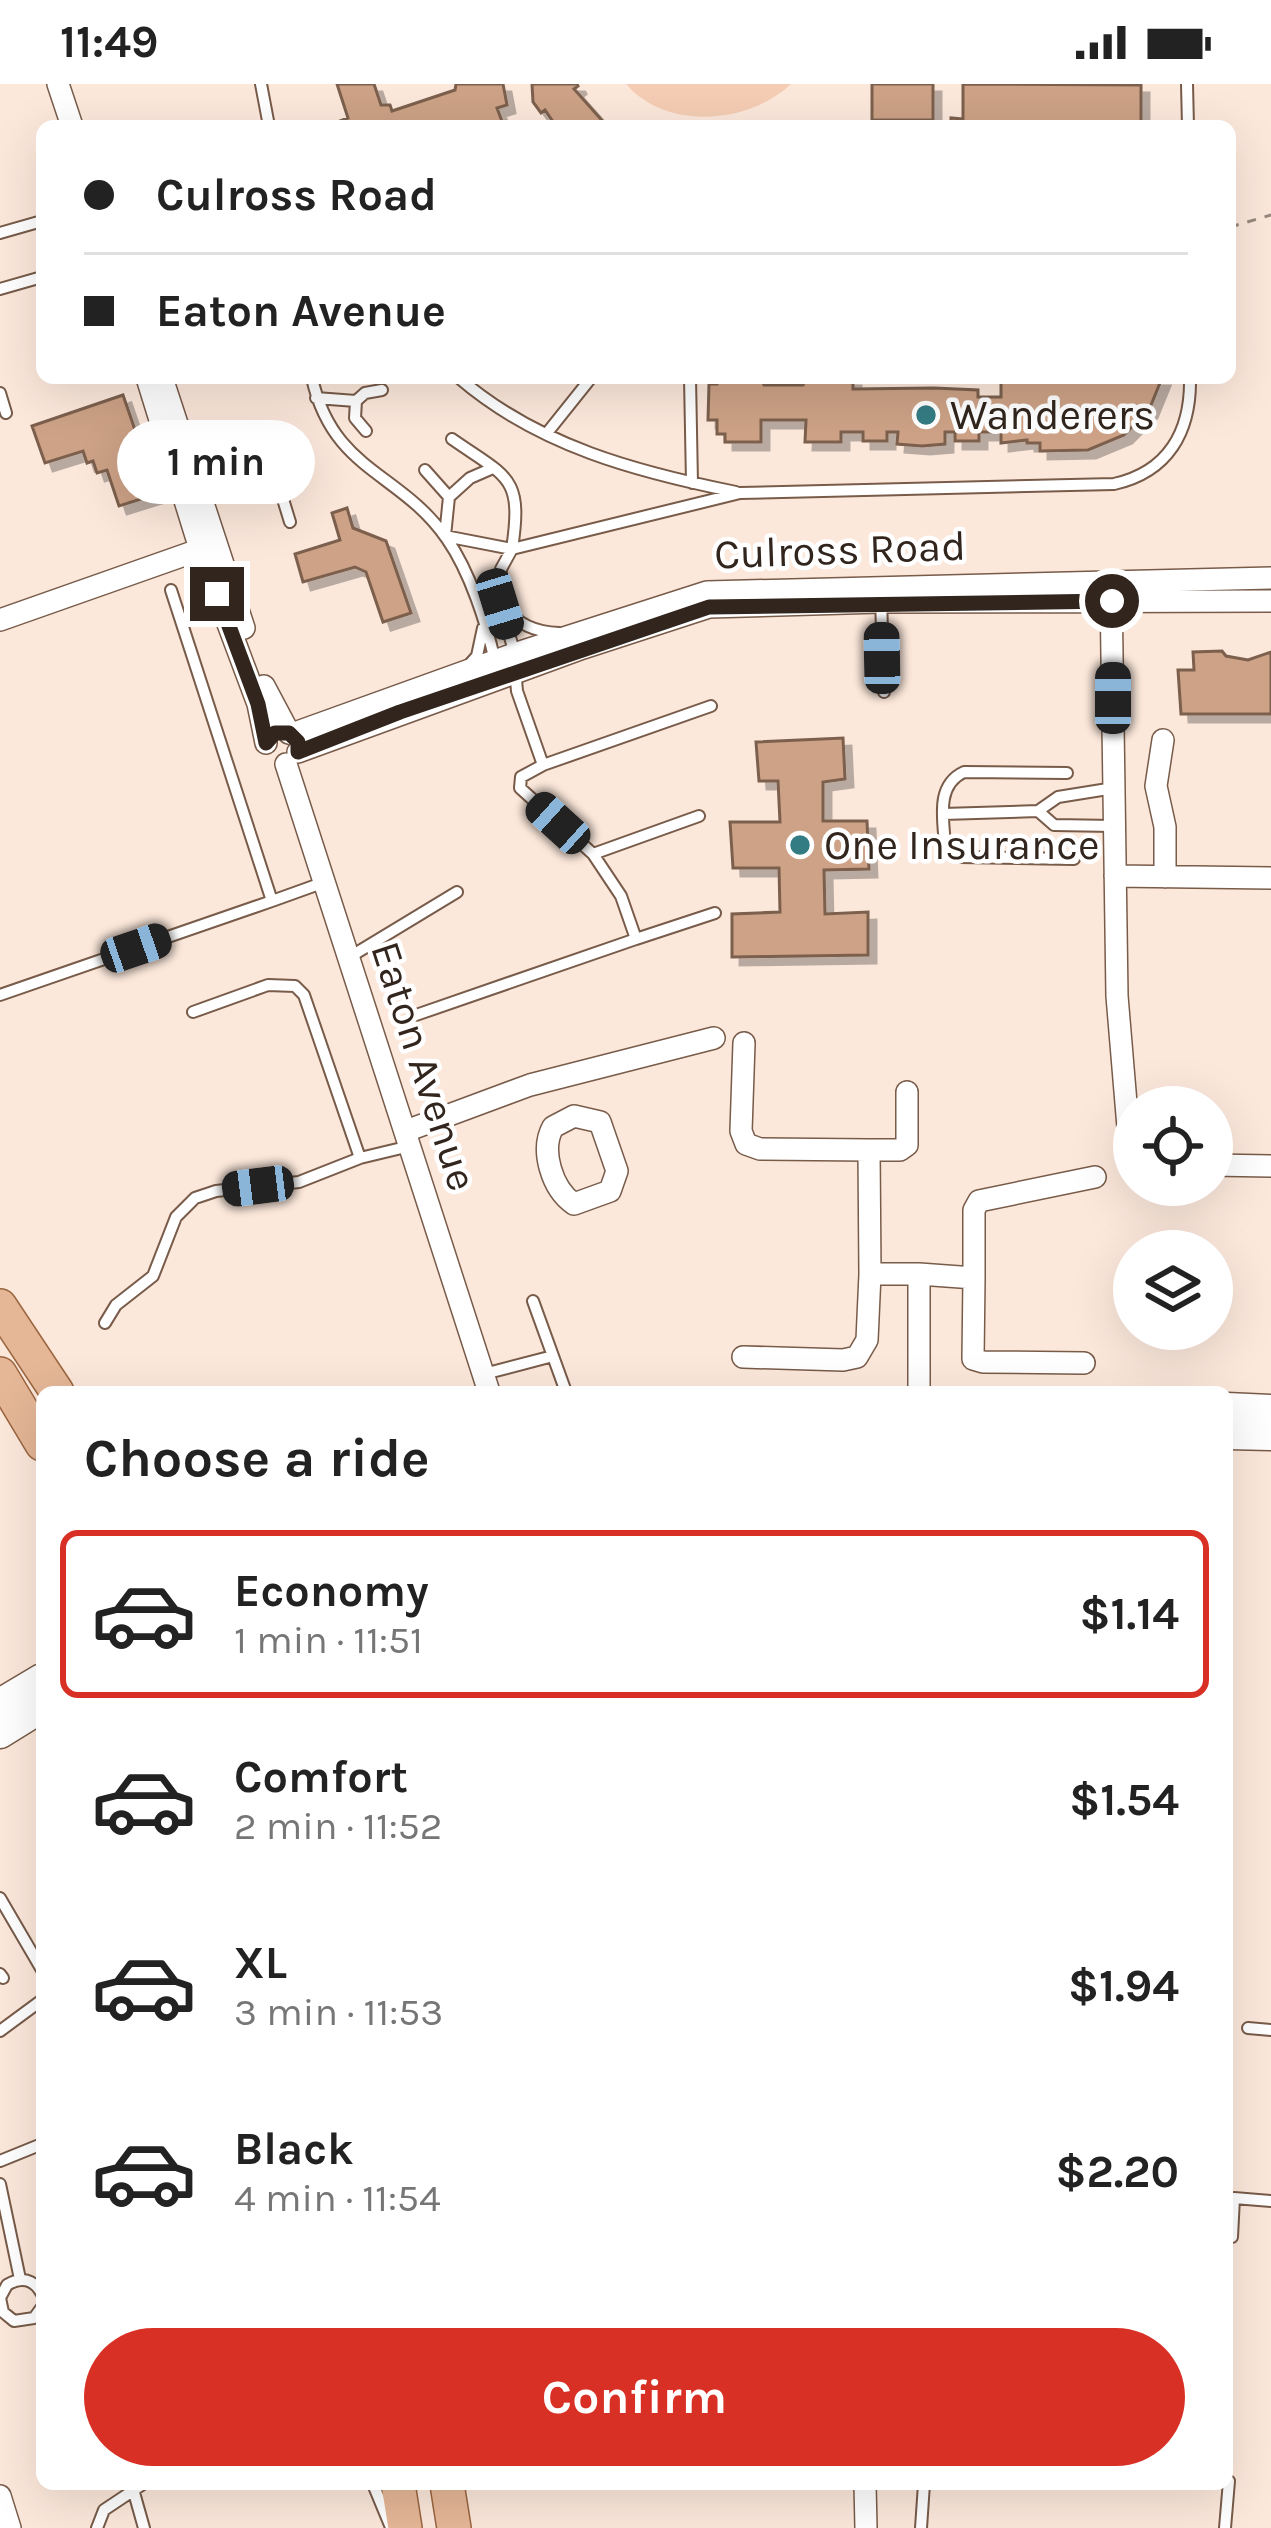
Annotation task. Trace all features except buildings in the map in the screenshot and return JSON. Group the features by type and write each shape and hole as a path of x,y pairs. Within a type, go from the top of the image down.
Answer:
{"main road":[{"path":"0,1306 53,1386"},
{"path":"0,1374 36,1434"},
{"path":"399,2490 405,2528"},
{"path":"448,2490 454,2528"}],"street":[{"path":"58,84 70,120"},
{"name":"Eaton Avenue","path":"149,384 208,546 291,746 322,883 486,1383"},
{"name":"Eaton Avenue","path":"164,384 192,467 208,546 258,704 268,757 291,746"},
{"path":"4,617 208,546"},
{"name":"Culross Road","path":"291,746 458,675 509,671 576,634 718,590 1112,591 1271,578"},
{"path":"1112,591 1118,995 1125,1086"},
{"name":"Culross Road","path":"1112,591 1271,601"},
{"name":"Culross Road","path":"291,746 709,607 881,594"},
{"path":"1163,740 1156,786 1165,827 1165,877"},
{"path":"1115,877 1271,878"},
{"path":"408,1138 564,1076 714,1038"},
{"path":"744,1043 741,1131 746,1144 760,1149 900,1150 907,1145 907,1092"},
{"path":"564,1076 574,1116"},
{"path":"743,1357 857,1357 867,1340 869,1150"},
{"path":"1233,1165 1271,1166"},
{"path":"1084,1363 973,1359 974,1210 979,1201 1095,1177"},
{"path":"870,1274 974,1278"},
{"path":"919,1274 919,1386"},
{"path":"1233,1408 1271,1410"},
{"path":"1233,1434 1271,1435"},
{"path":"0,1704 36,1683"},
{"path":"0,1733 36,1711"},
{"path":"866,2490 866,2528"},
{"path":"0,2496 10,2528"}],"lane":[{"path":"261,84 270,120"},
{"path":"1187,84 1188,120"},
{"path":"0,233 36,223"},
{"path":"0,289 36,279"},
{"path":"313,384 339,443 445,536 509,671 543,765"},
{"path":"466,384 483,398 614,464 740,493"},
{"path":"548,433 587,384"},
{"path":"690,384 692,483"},
{"path":"445,536 512,549 740,493 1114,484 1137,479 1159,465 1181,438 1188,420 1190,384"},
{"path":"316,398 356,401 382,390"},
{"path":"0,393 6,413"},
{"path":"356,401 356,418 366,431"},
{"path":"452,439 506,478 517,497 512,549 501,568 500,604 509,671"},
{"path":"192,467 262,448 271,460 290,522"},
{"path":"445,536 449,496 470,478 493,468"},
{"path":"425,470 449,496"},
{"path":"171,590 272,901"},
{"path":"881,594 884,692"},
{"path":"500,604 514,620 541,632 576,634"},
{"path":"458,675 477,656 484,625"},
{"path":"636,939 621,896 593,854 520,788 521,777 711,706"},
{"path":"1066,773 964,772 946,785 945,844 961,857 1074,859"},
{"path":"943,814 1038,811 1058,796 1114,788"},
{"path":"1038,811 1054,824 1114,826"},
{"path":"593,854 699,816"},
{"path":"0,995 322,883"},
{"path":"348,958 457,892"},
{"path":"416,1015 715,913"},
{"path":"193,1012 268,986 295,986 304,995 360,1158"},
{"path":"105,1323 116,1305 153,1276 176,1216 195,1198 216,1191 299,1182 408,1138"},
{"path":"533,1301 564,1386"},
{"path":"486,1383 553,1356"},
{"path":"0,1898 36,1960"},
{"path":"0,2032 36,2005"},
{"path":"1248,2028 1271,2030"},
{"path":"0,2161 36,2146"},
{"path":"0,2184 20,2279"},
{"path":"1233,2218 1234,2198 1271,2201"},
{"path":"36,2286 20,2279 2,2285 1,2305 8,2317 22,2322 36,2313"},
{"path":"97,2528 104,2510 132,2490"},
{"path":"139,2490 144,2528"},
{"path":"376,2490 391,2528"},
{"path":"921,2528 924,2490"},
{"path":"1225,2528 1228,2490"}],"path":[{"path":"1236,225 1271,215"}],"shaded area":[{"path":"626,84 791,84 753,107 708,117 663,109"}],"place":[{"name":"Wanderers","path":"926,415"},
{"name":"One Insurance","path":"800,845"}],"route":[{"path":"217,594 258,704 266,743 282,731 296,738 298,752 400,712 709,607 1112,601"}]}
